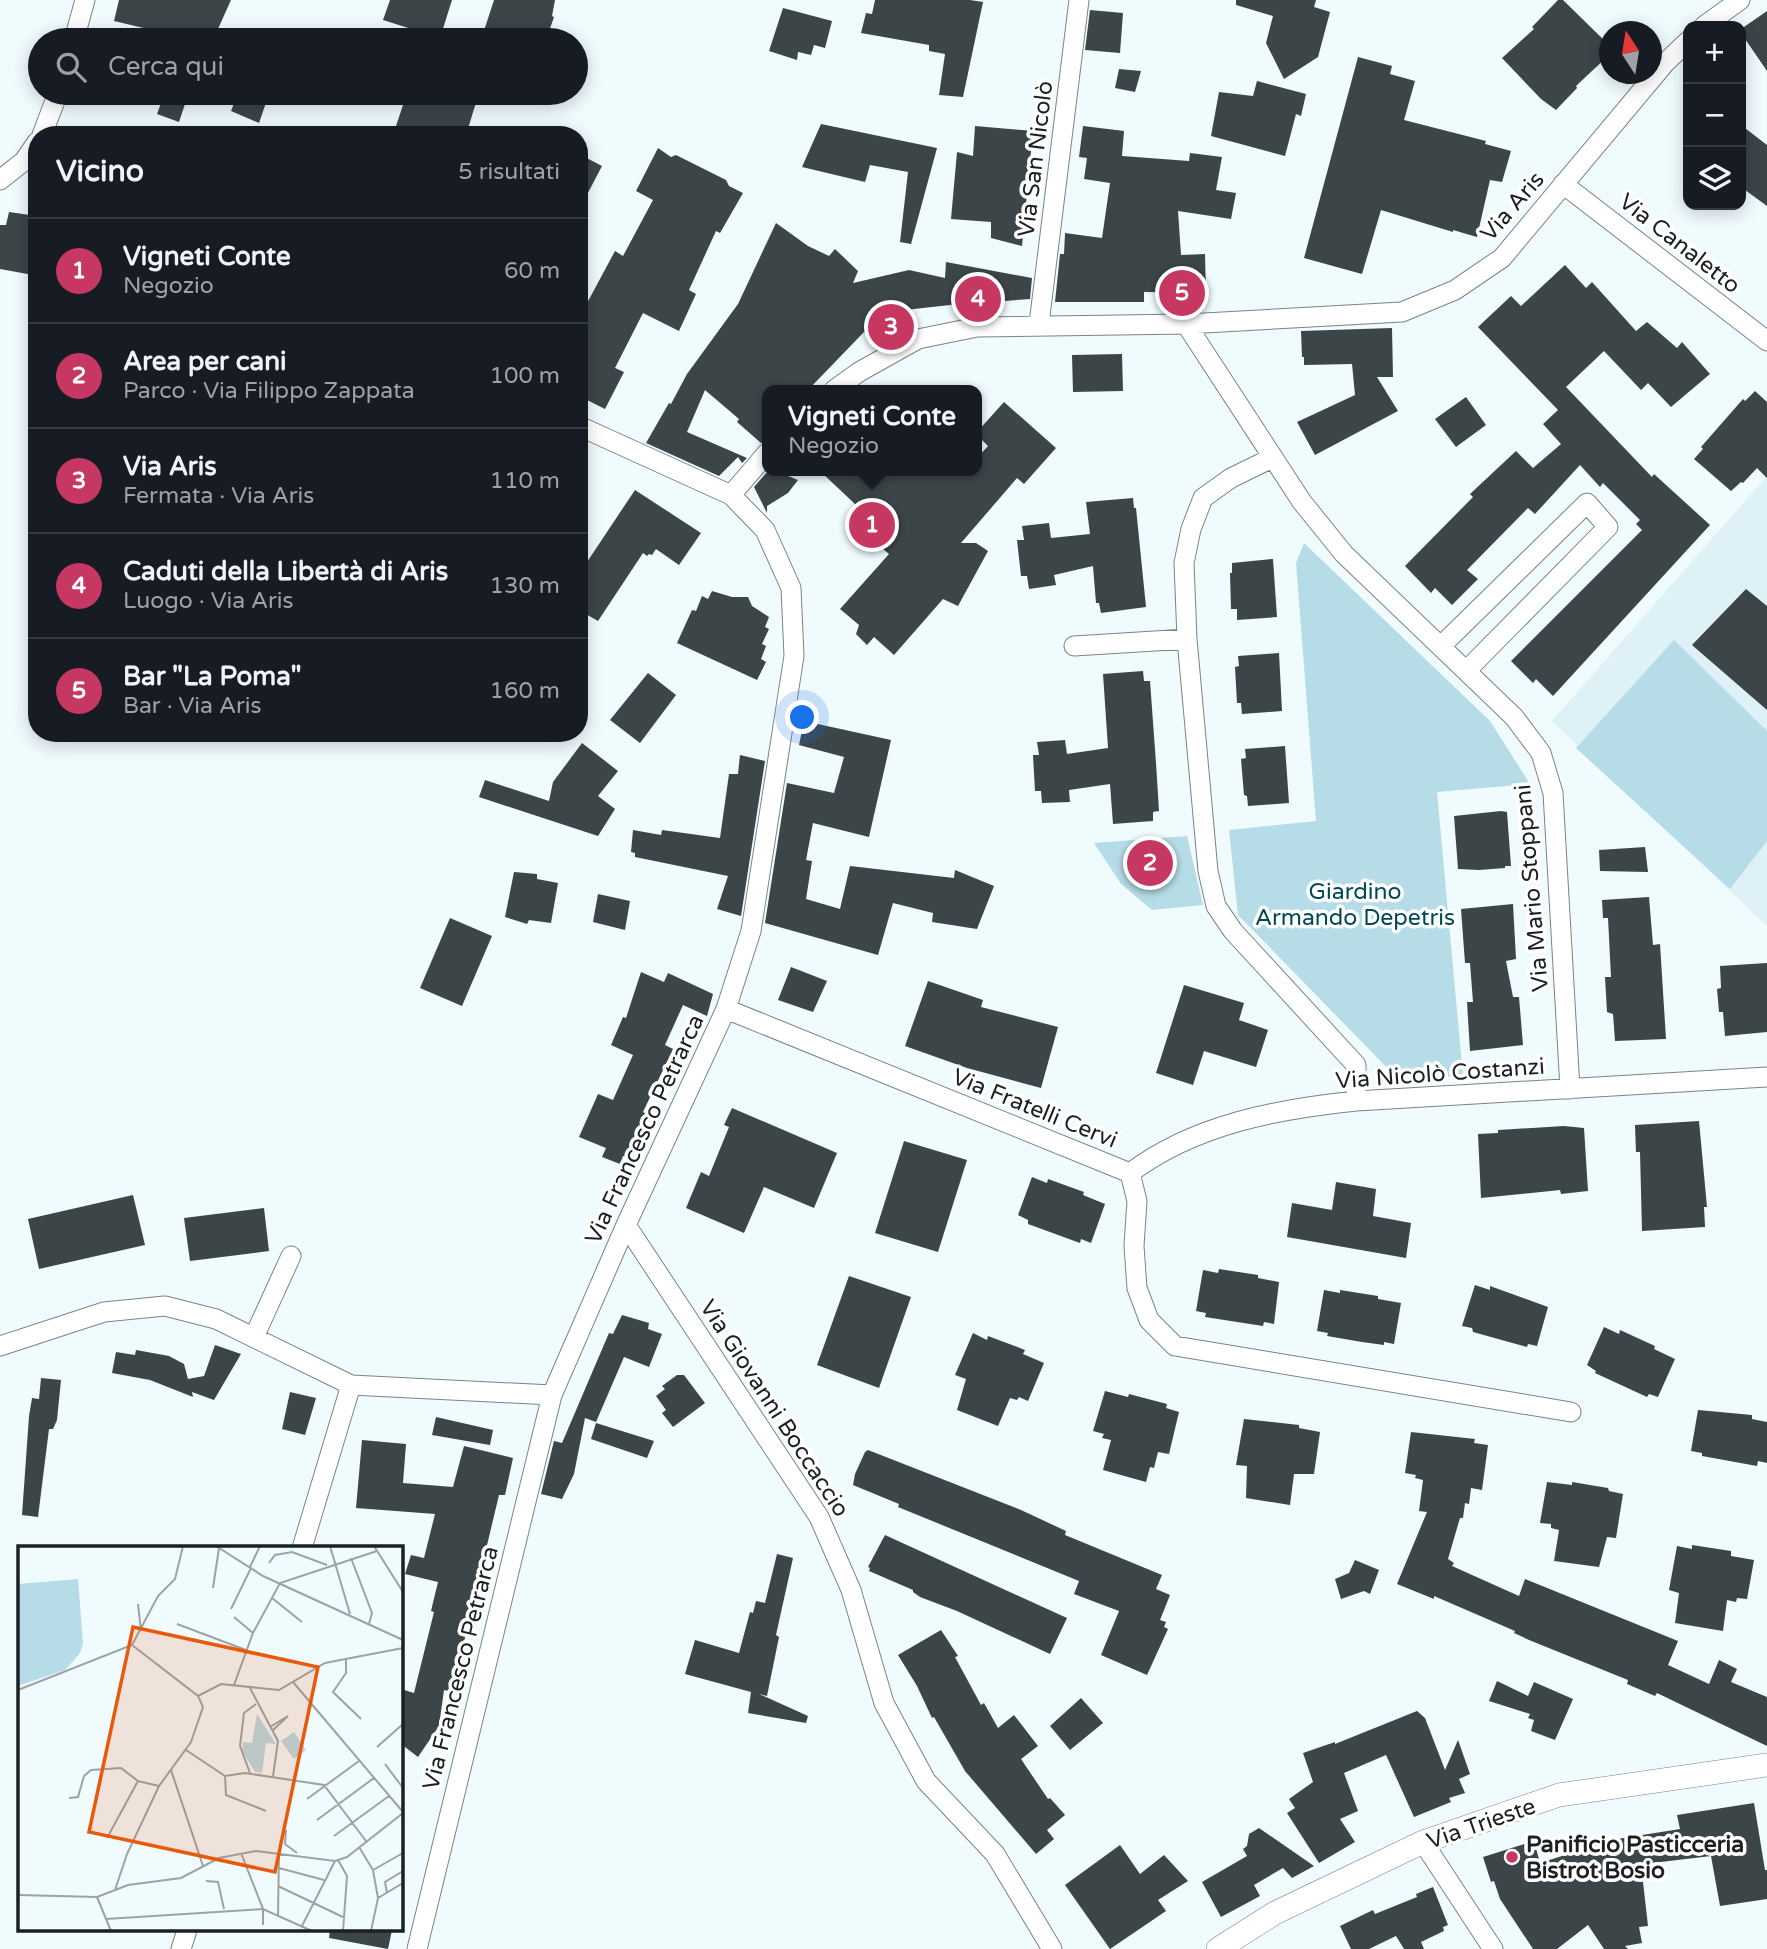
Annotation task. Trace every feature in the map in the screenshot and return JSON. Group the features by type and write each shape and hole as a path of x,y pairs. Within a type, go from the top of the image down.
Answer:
{"street":[{"path":"68,0 83,9 77,28"},
{"name":"Via San Nicolò","path":"1039,324 1079,0"},
{"path":"1711,21 1740,0"},
{"name":"Via Aris","path":"841,385 918,339 977,327 1039,324 1186,324 1402,312 1455,290 1503,258 1665,63 1683,46"},
{"path":"45,126 53,105"},
{"path":"0,180 28,166"},
{"name":"Via Canaletto","path":"1563,184 1767,341"},
{"name":"Via Mario Stoppani","path":"1186,324 1302,502 1344,554 1514,717 1541,753 1553,793 1570,1089"},
{"name":"Via Francesco Petrarca","path":"417,1949 552,1395 626,1225 726,1009 751,931 794,656 791,588 765,530 731,495 588,430"},
{"path":"1272,458 1231,478 1203,498 1191,529 1184,563 1187,639 1208,871 1216,906 1233,931 1356,1065 1356,1101"},
{"path":"731,495 762,459"},
{"path":"1441,646 1587,503 1608,527 1466,671"},
{"path":"1074,646 1187,639"},
{"name":"Via Fratelli Cervi","path":"726,1009 1130,1173 1137,1200 1133,1246 1137,1289 1149,1320 1175,1346 1571,1412"},
{"name":"Via Nicolò Costanzi","path":"1130,1173 1154,1155 1202,1135 1253,1117 1303,1107 1356,1101 1767,1077"},
{"name":"Via Giovanni Boccaccio","path":"626,1225 819,1517 852,1590 884,1703 926,1781 995,1854 1051,1947"},
{"path":"254,1337 292,1256"},
{"path":"0,1346 104,1312 165,1306 216,1319 351,1385 552,1395"},
{"path":"303,1546 351,1385"},
{"name":"Via Trieste","path":"1218,1949 1275,1913 1423,1842 1559,1795 1767,1765"},
{"path":"1423,1842 1493,1949"},
{"path":"181,1949 186,1932"}],"shaded area":[{"path":"1767,476 1767,926 1552,721"}],"green space":[{"name":"Giardino Armando Depetris","path":"1304,543 1490,721 1530,784 1437,792 1463,1076 1398,1079 1238,915 1229,830 1316,821 1296,563"},
{"path":"1674,640 1767,731 1767,841 1730,889 1576,748"},
{"path":"1187,836 1203,905 1152,910 1121,884 1094,843"}],"building":[{"path":"119,0 231,0 218,28 144,28 114,21"},
{"path":"390,0 452,0 443,28 408,28 383,20"},
{"path":"494,0 555,0 550,28 485,28"},
{"path":"875,0 983,2 963,97 939,95 945,54 929,51 929,45 861,33 866,13 872,14"},
{"path":"1236,0 1316,0 1314,7 1330,12 1318,57 1284,79 1266,43 1273,16 1236,5"},
{"path":"1558,0 1563,0 1599,35 1599,64 1556,110 1541,99 1502,58 1534,29 1532,27"},
{"path":"783,8 832,21 825,48 814,45 811,55 798,52 797,60 769,51"},
{"path":"1090,10 1123,13 1120,53 1085,50"},
{"path":"1767,11 1767,71 1746,40 1746,26"},
{"path":"1358,57 1392,66 1390,74 1415,81 1404,120 1486,141 1485,144 1511,151 1502,182 1490,180 1477,237 1381,210 1362,274 1304,258"},
{"path":"1119,69 1141,71 1135,92 1115,88"},
{"path":"1257,81 1306,94 1301,116 1296,114 1285,156 1211,136 1219,92 1253,96"},
{"path":"160,105 185,105 179,122 157,114"},
{"path":"233,105 265,105 259,123 231,111"},
{"path":"403,105 475,105 469,126 396,126"},
{"path":"821,124 937,148 911,244 900,242 908,172 870,165 865,182 802,167"},
{"path":"975,126 1033,131 1022,246 991,238 991,222 951,219 957,152 973,156"},
{"path":"1083,126 1124,131 1122,156 1189,161 1190,153 1222,157 1216,190 1236,193 1231,219 1178,211 1181,255 1205,254 1206,293 1144,292 1144,302 1055,302 1065,233 1102,238 1110,183 1084,179 1087,158 1079,157"},
{"path":"1746,129 1767,145 1767,206 1746,191"},
{"path":"658,148 671,157 676,155 726,180 729,186 743,193 720,233 716,231 689,290 696,294 679,331 643,313 615,368 624,372 605,409 588,400 588,301 615,251 623,256 653,200 636,191"},
{"path":"588,159 602,166 588,193"},
{"path":"9,212 28,215 28,274 0,269 0,225 6,225"},
{"path":"776,223 808,246 829,256 835,249 858,271 853,283 909,270 945,278 946,262 1032,278 1030,299 991,302 991,296 883,316 813,385 762,385 762,443 705,390 687,432 747,458 742,463 738,457 719,476 646,443 687,374 738,304"},
{"path":"1565,265 1586,288 1592,282 1636,331 1647,322 1677,348 1682,342 1710,374 1671,407 1648,383 1641,390 1604,351 1566,387 1652,477 1654,474 1710,525 1553,696 1536,679 1533,683 1511,661 1642,530 1636,524 1640,520 1603,483 1600,487 1580,465 1535,514 1528,508 1467,570 1478,579 1452,605 1435,588 1431,593 1405,566 1473,497 1470,494 1516,451 1533,468 1561,444 1543,424 1558,410 1478,327 1511,296 1521,306"},
{"path":"1392,328 1393,377 1377,377 1398,411 1315,455 1297,422 1355,395 1352,364 1304,365 1301,331"},
{"path":"1122,354 1123,391 1073,392 1072,355"},
{"path":"1755,391 1767,402 1767,478 1757,468 1731,491 1694,459 1703,449 1701,447 1743,399 1745,401"},
{"path":"1466,397 1486,425 1456,447 1435,419"},
{"path":"1004,402 1056,448 1024,484 1017,478 961,543 976,543 988,551 958,606 943,599 894,655 874,637 867,645 856,634 859,625 840,609 889,554 846,518 856,505 825,476 982,476 982,453 988,446 982,440 982,426"},
{"path":"764,476 788,476 798,480 788,493 767,506 767,513 754,487"},
{"path":"635,490 701,533 679,565 656,549 652,555 643,553 598,621 588,615 588,560"},
{"path":"1133,498 1146,607 1101,613 1099,603 1096,603 1093,566 1054,575 1056,585 1029,589 1027,576 1021,576 1017,540 1024,540 1022,526 1049,523 1051,538 1090,534 1086,502"},
{"path":"1273,559 1277,617 1237,620 1237,609 1231,609 1232,563"},
{"path":"1746,589 1767,606 1767,710 1692,645"},
{"path":"712,591 732,597 748,597 752,606 769,617 765,627 769,629 762,644 766,646 761,659 766,662 757,680 677,643 692,610 696,611 702,596 708,599"},
{"path":"1279,653 1282,711 1242,714 1241,703 1237,703 1235,667 1239,666 1238,656"},
{"path":"1143,671 1144,681 1150,681 1156,763 1159,811 1153,812 1153,821 1113,824 1110,784 1069,790 1070,802 1042,803 1041,791 1035,791 1033,755 1039,755 1037,742 1065,740 1067,754 1108,748 1103,674"},
{"path":"648,673 676,695 640,743 610,720"},
{"path":"804,721 891,740 869,837 813,823 806,860 812,861 806,899 840,909 850,866 954,878 955,870 994,886 977,929 932,922 933,913 893,903 878,955 765,923 787,783 834,793 844,757 799,745"},
{"path":"582,743 618,771 598,796 615,809 598,836 479,797 485,780 549,801 553,782"},
{"path":"1285,746 1289,803 1248,806 1247,796 1244,795 1241,759 1246,758 1245,749"},
{"path":"740,755 765,761 741,916 717,909 728,876 635,857 635,853 631,852 633,830 661,835 662,830 720,838 729,774 738,774"},
{"path":"1507,812 1511,866 1479,870 1458,869 1454,816"},
{"path":"1645,847 1648,872 1600,871 1599,850"},
{"path":"514,872 537,874 537,879 558,883 551,923 529,920 527,924 505,917"},
{"path":"598,894 630,901 625,930 593,922"},
{"path":"1649,897 1653,945 1660,944 1666,1039 1615,1041 1613,1014 1607,1012 1605,977 1611,977 1608,918 1603,918 1602,900"},
{"path":"1513,904 1516,959 1506,961 1513,997 1519,997 1523,1045 1470,1051 1467,1002 1473,1002 1470,963 1465,963 1461,909"},
{"path":"450,918 492,936 462,1006 420,988"},
{"path":"1767,963 1767,1032 1725,1036 1717,989 1721,988 1720,966"},
{"path":"791,967 827,981 813,1012 778,1000"},
{"path":"641,972 664,982 668,973 713,994 707,1016 683,1005 665,1045 673,1049 643,1112 646,1114 627,1157 623,1156 620,1164 602,1157 606,1148 579,1137 598,1094 613,1100 633,1055 611,1045 623,1017 626,1018"},
{"path":"928,981 983,1000 981,1007 1058,1027 1041,1088 967,1068 905,1046"},
{"path":"1184,985 1244,1003 1239,1020 1268,1030 1256,1067 1204,1051 1193,1085 1156,1073"},
{"path":"732,1108 837,1153 814,1208 764,1187 744,1233 686,1208 701,1172 709,1176 729,1127 724,1125"},
{"path":"1699,1121 1707,1207 1704,1207 1705,1227 1642,1231 1640,1152 1636,1152 1635,1125"},
{"path":"1564,1126 1584,1128 1588,1191 1561,1194 1560,1190 1481,1198 1478,1134 1498,1133 1498,1130"},
{"path":"904,1141 967,1160 938,1252 875,1233"},
{"path":"1032,1177 1047,1183 1048,1179 1084,1192 1083,1195 1105,1204 1091,1243 1081,1239 1080,1243 1028,1224 1028,1220 1018,1215"},
{"path":"1336,1182 1376,1189 1373,1216 1411,1223 1406,1258 1287,1237 1292,1203 1332,1210"},
{"path":"133,1195 145,1245 39,1269 28,1219"},
{"path":"264,1208 269,1251 190,1261 184,1218"},
{"path":"1219,1269 1258,1275 1258,1278 1279,1282 1274,1324 1264,1322 1263,1326 1205,1317 1206,1313 1196,1311 1203,1270 1218,1273"},
{"path":"849,1276 911,1297 879,1388 817,1365"},
{"path":"1475,1285 1490,1290 1490,1286 1548,1307 1537,1346 1528,1344 1527,1347 1473,1332 1472,1328 1462,1326"},
{"path":"1324,1290 1378,1296 1378,1299 1401,1303 1394,1344 1362,1342 1327,1336 1328,1333 1317,1331"},
{"path":"622,1315 649,1323 648,1329 662,1334 649,1367 624,1357 596,1422 585,1418 574,1474 562,1499 541,1494 554,1441 562,1443 609,1333 613,1334"},
{"path":"1604,1327 1619,1334 1620,1330 1655,1346 1654,1349 1675,1359 1658,1397 1649,1394 1647,1397 1595,1373 1596,1371 1587,1365"},
{"path":"973,1333 987,1340 988,1336 1025,1350 1023,1354 1044,1363 1028,1401 1019,1397 1017,1400 1010,1398 998,1426 957,1410 966,1379 955,1375"},
{"path":"215,1345 241,1354 214,1400 192,1392 193,1397 150,1380 112,1373 116,1352 135,1355 136,1350 169,1356 184,1364 188,1379 204,1376"},
{"path":"677,1375 684,1375 705,1403 673,1427 662,1413 666,1410 656,1396 665,1389 662,1386"},
{"path":"41,1378 61,1380 57,1420 53,1429 49,1429 38,1517 22,1515 29,1416 32,1398 39,1399"},
{"path":"1105,1391 1167,1404 1166,1408 1179,1412 1169,1454 1158,1452 1154,1468 1150,1467 1146,1482 1103,1470 1111,1440 1102,1438 1104,1434 1093,1431"},
{"path":"290,1392 316,1398 305,1435 282,1429"},
{"path":"1698,1410 1752,1415 1752,1419 1767,1422 1767,1463 1758,1461 1757,1466 1702,1456 1702,1453 1691,1451"},
{"path":"436,1417 493,1430 490,1445 432,1435"},
{"path":"1244,1419 1299,1425 1299,1428 1320,1432 1314,1474 1294,1474 1290,1505 1246,1498 1247,1466 1236,1465"},
{"path":"596,1423 654,1441 647,1458 591,1439"},
{"path":"1411,1432 1475,1439 1474,1443 1488,1445 1482,1490 1471,1488 1469,1504 1465,1503 1463,1518 1460,1518 1448,1559 1454,1563 1452,1566 1519,1596 1525,1579 1678,1641 1668,1665 1709,1684 1719,1660 1737,1669 1731,1682 1767,1697 1767,1746 1657,1693 1655,1696 1627,1684 1628,1680 1529,1640 1514,1633 1515,1631 1434,1596 1434,1599 1397,1584 1427,1512 1419,1511 1423,1480 1415,1478 1416,1475 1405,1473"},
{"path":"362,1440 406,1444 403,1483 453,1487 464,1446 513,1458 505,1495 499,1495 452,1692 444,1690 439,1726 418,1757 402,1745 402,1689 414,1693 434,1612 431,1611 438,1582 405,1574 411,1555 424,1558 435,1514 356,1508"},
{"path":"868,1450 1021,1510 1066,1531 1065,1535 1162,1575 1156,1589 1170,1595 1160,1620 1166,1622 1164,1627 1168,1629 1147,1675 1101,1655 1119,1611 1074,1594 1079,1581 898,1507 899,1504 853,1485 855,1474"},
{"path":"1547,1482 1572,1485 1572,1482 1608,1488 1609,1491 1623,1494 1616,1538 1607,1537 1599,1567 1554,1561 1559,1530 1551,1528 1551,1524 1540,1523"},
{"path":"885,1535 1067,1618 1050,1654 920,1597 913,1590 869,1571 868,1567"},
{"path":"1692,1545 1731,1551 1731,1556 1754,1560 1747,1599 1737,1598 1736,1602 1727,1600 1723,1631 1675,1623 1679,1593 1669,1590 1677,1546 1692,1549"},
{"path":"777,1554 793,1558 776,1635 779,1637 767,1696 759,1694 808,1716 806,1723 748,1713 751,1692 685,1674 695,1640 739,1653 750,1612 753,1613 756,1601 765,1603"},
{"path":"1355,1560 1379,1570 1370,1594 1364,1591 1341,1599 1335,1579 1349,1573"},
{"path":"941,1630 958,1656 955,1657 981,1705 984,1703 998,1728 1014,1715 1038,1746 1021,1759 1048,1799 1065,1815 1047,1830 1054,1839 1036,1854 965,1771 898,1655"},
{"path":"1497,1681 1528,1696 1534,1682 1573,1699 1555,1740 1531,1731 1534,1720 1528,1718 1530,1714 1489,1701"},
{"path":"1081,1698 1103,1723 1070,1750 1050,1726"},
{"path":"1417,1711 1425,1718 1445,1770 1458,1740 1470,1774 1459,1779 1465,1793 1449,1798 1451,1802 1414,1817 1386,1755 1344,1773 1358,1811 1340,1819 1355,1842 1319,1863 1287,1813 1295,1808 1289,1799 1313,1782 1303,1753 1335,1744"},
{"path":"1754,1803 1767,1870 1767,1899 1720,1906 1711,1856 1644,1864 1646,1872 1642,1873 1648,1926 1639,1927 1642,1943 1625,1946 1628,1949 1604,1949 1588,1925 1557,1949 1533,1949 1500,1899 1483,1857 1534,1841 1540,1863 1587,1848 1586,1844 1680,1829 1677,1815"},
{"path":"1259,1828 1314,1866 1292,1878 1283,1868 1254,1885 1260,1896 1221,1917 1202,1882 1247,1856 1243,1849 1247,1846 1249,1834"},
{"path":"1120,1845 1140,1874 1164,1855 1188,1881 1158,1900 1166,1911 1110,1949 1065,1885"},
{"path":"1433,1887 1448,1925 1443,1927 1444,1931 1421,1942 1424,1949 1404,1949 1396,1936 1369,1949 1351,1949 1340,1926 1373,1910 1375,1914 1417,1897 1416,1894"},
{"path":"330,1932 392,1932 388,1949 329,1938"}],"place":[{"name":"Bar \"La Poma\"","path":"1182,293"},
{"name":"Caduti della Libertà di Aris","path":"978,299"},
{"name":"Via Aris","path":"891,327"},
{"name":"Vigneti Conte","path":"872,525"},
{"name":"Area per cani","path":"1150,863"},
{"name":"Panificio Pasticceria Bistrot Bosio","path":"1512,1857"}]}
